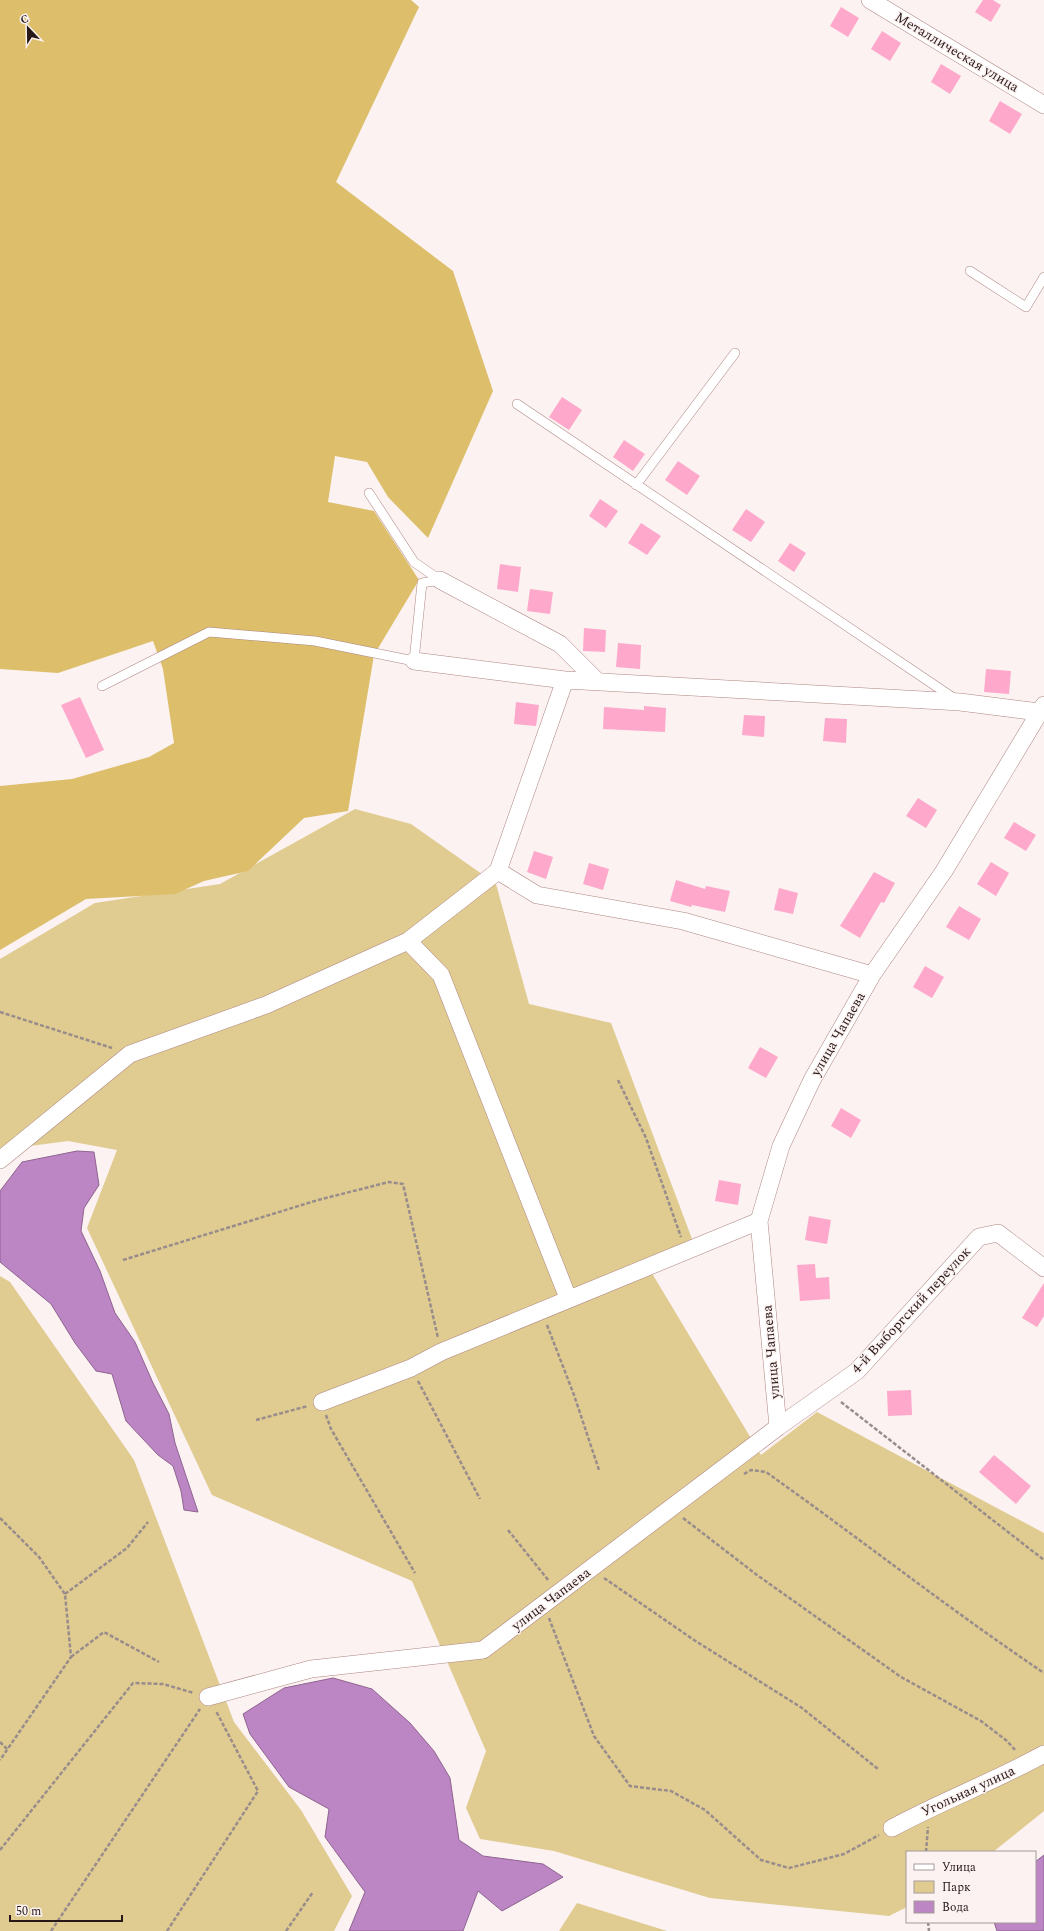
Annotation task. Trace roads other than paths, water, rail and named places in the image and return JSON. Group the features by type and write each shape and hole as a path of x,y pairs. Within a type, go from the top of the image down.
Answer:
{"street":[{"name":"Металлическая улица","path":"870,0 1044,105"},
{"path":"440,580 560,644 598,682"},
{"path":"414,661 565,680 1042,708"},
{"path":"0,1160 130,1054 266,1005 408,941 498,871 565,680"},
{"name":"улица Чапаева","path":"208,1696 311,1669 483,1650 550,1610 558,1593 778,1428 759,1221 781,1146 812,1080 872,975 944,871 1042,708"},
{"path":"498,871 538,895 683,921 872,975"},
{"path":"408,941 441,975 568,1298"},
{"path":"322,1402 411,1368 441,1352 568,1298 759,1221"},
{"name":"4-й Выборгский переулок","path":"778,1428 857,1371 979,1237 998,1233 1044,1268"},
{"name":"Угольная улица","path":"892,1828 930,1808 1044,1754"}],"lane":[{"path":"970,271 1026,307 1044,277"},
{"path":"636,485 735,353"},
{"path":"517,404 960,702"},
{"path":"370,493 414,562 440,580"},
{"path":"102,686 209,632 315,641 414,661 422,583 440,580"}],"water":[{"path":"77,1151 94,1152 99,1185 84,1208 81,1231 100,1271 115,1313 135,1342 153,1383 169,1414 175,1443 198,1512 184,1510 181,1491 173,1466 158,1455 126,1421 112,1374 96,1371 75,1343 51,1304 0,1262 0,1191 22,1162"},
{"path":"333,1678 372,1689 410,1723 434,1751 450,1778 459,1840 483,1856 543,1864 563,1877 502,1911 478,1891 463,1931 349,1931 365,1892 325,1837 329,1809 289,1787 250,1734 243,1714 284,1688"},
{"path":"1044,1855 1044,1931 997,1931 994,1923 1036,1923 1036,1861"}]}
